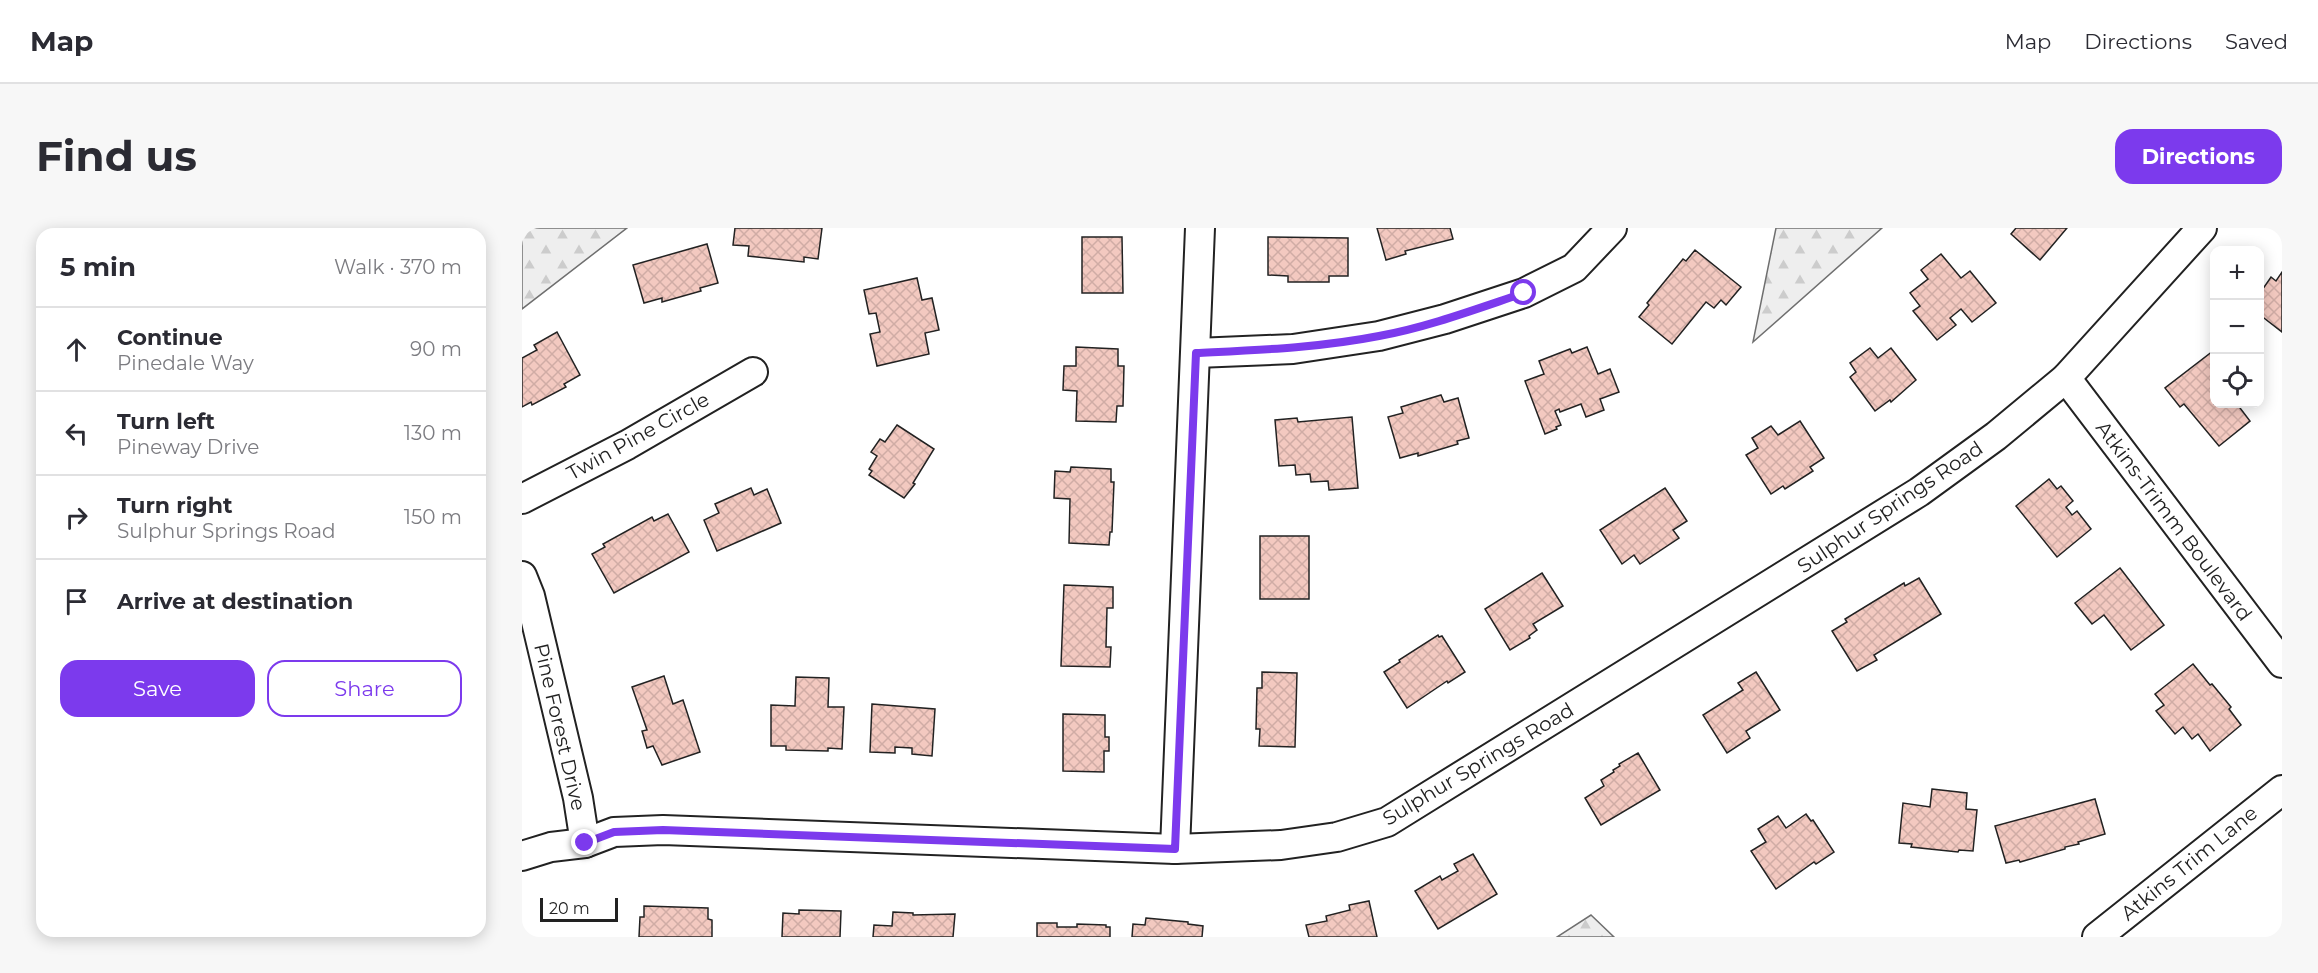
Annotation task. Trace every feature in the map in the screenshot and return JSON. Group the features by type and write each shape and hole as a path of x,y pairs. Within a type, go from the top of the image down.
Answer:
{"street":[{"path":"1175,849 1200,228"},
{"path":"1196,353 1293,349 1379,336 1445,319 1524,293 1574,268 1612,228"},
{"name":"Sulphur Springs Road","path":"522,856 551,847 585,843 614,832 663,830 1175,849 1281,846 1336,837 1387,822 1919,492 1996,436 2066,378 2202,228"},
{"name":"Twin Pine Circle","path":"522,499 627,445 753,372"},
{"name":"Atkins-Trimm Boulevard","path":"2066,378 2282,663"},
{"name":"Pine Forest Drive","path":"522,576 530,596 575,787 585,843"},
{"name":"Atkins Trim Lane","path":"2097,937 2282,790"}],"green space":[{"path":"522,228 627,228 522,309"},
{"path":"1776,228 1882,228 1753,342"},
{"path":"1591,915 1614,937 1557,937"}],"building":[{"path":"735,228 822,228 818,259 804,257 804,262 748,256 749,246 733,245"},
{"path":"1377,228 1450,228 1453,239 1405,251 1406,254 1386,260"},
{"path":"2016,228 2067,228 2040,260 2011,234"},
{"path":"1082,237 1122,237 1123,293 1082,293"},
{"path":"1268,237 1348,238 1348,276 1329,276 1329,282 1288,282 1288,276 1268,275"},
{"path":"707,244 718,283 700,288 701,291 662,302 662,298 644,303 633,265"},
{"path":"1695,250 1741,287 1726,305 1721,300 1714,308 1706,302 1672,344 1639,317 1649,305 1647,303 1683,259 1686,261"},
{"path":"1941,254 1961,278 1970,271 1996,303 1972,322 1961,309 1950,318 1956,325 1937,340 1913,311 1920,306 1910,293 1928,279 1921,270"},
{"path":"2282,272 2282,332 2264,318 2264,287 2271,277 2276,281"},
{"path":"917,278 922,300 932,298 939,330 925,333 929,354 877,366 870,334 880,332 876,313 869,314 864,290"},
{"path":"557,332 580,375 564,384 566,387 532,405 531,402 522,407 522,358 537,350 534,345"},
{"path":"1076,347 1118,349 1118,366 1124,366 1123,406 1117,406 1116,422 1076,421 1077,391 1063,390 1064,366 1076,366"},
{"path":"1587,347 1598,374 1610,369 1619,392 1600,399 1604,410 1586,417 1581,404 1560,412 1559,409 1555,411 1561,425 1545,434 1525,381 1544,374 1539,361 1570,349 1572,353"},
{"path":"1870,348 1878,358 1891,348 1916,380 1891,402 1890,400 1875,411 1850,377 1856,372 1850,363"},
{"path":"2210,353 2210,408 2240,408 2250,421 2219,446 2184,404 2180,407 2165,388"},
{"path":"1441,395 1444,402 1458,398 1469,438 1457,441 1458,444 1418,456 1418,453 1400,458 1388,417 1403,413 1401,407"},
{"path":"1352,417 1358,488 1329,490 1328,481 1311,482 1310,474 1296,475 1295,465 1279,466 1275,420 1297,418 1298,422"},
{"path":"1800,421 1824,458 1810,467 1813,471 1785,489 1783,486 1771,494 1746,455 1758,448 1752,438 1771,426 1778,435"},
{"path":"897,425 934,449 913,483 915,484 904,498 869,475 872,471 869,469 877,456 871,452 880,439 885,442"},
{"path":"1071,467 1111,469 1111,482 1114,482 1112,532 1110,532 1109,545 1069,543 1070,499 1054,498 1055,471 1070,472"},
{"path":"2049,479 2057,489 2061,486 2073,501 2066,507 2072,515 2077,511 2091,529 2057,557 2016,506"},
{"path":"751,488 754,495 767,489 781,523 717,551 704,520 719,513 715,504"},
{"path":"1665,488 1687,521 1673,530 1679,538 1640,564 1634,555 1622,564 1600,530"},
{"path":"668,514 689,552 614,593 592,554 605,547 603,544 652,517 654,521"},
{"path":"1260,536 1309,536 1309,599 1260,599"},
{"path":"2120,568 2164,625 2131,650 2104,615 2092,624 2075,603"},
{"path":"1542,573 1563,606 1533,624 1537,630 1529,636 1530,638 1510,650 1485,609"},
{"path":"1919,578 1941,614 1874,655 1877,660 1857,671 1832,631 1847,622 1845,619 1904,583 1905,586"},
{"path":"1064,585 1113,587 1113,608 1107,608 1106,647 1111,647 1110,667 1061,666"},
{"path":"1438,635 1442,636 1465,672 1448,683 1447,681 1407,708 1384,672"},
{"path":"2193,664 2231,707 2229,709 2241,725 2210,751 2198,734 2192,739 2183,727 2175,734 2156,711 2164,705 2155,694"},
{"path":"1262,672 1297,673 1295,747 1259,746 1260,729 1256,729 1257,688 1262,688"},
{"path":"1756,672 1780,710 1746,731 1750,738 1727,753 1703,715 1743,690 1738,683"},
{"path":"664,676 673,704 683,700 700,752 662,765 653,746 647,748 642,731 647,730 632,687"},
{"path":"796,677 829,678 828,707 844,707 842,749 786,750 786,746 771,746 771,705 795,706"},
{"path":"872,704 935,709 932,756 912,754 912,748 895,747 895,753 870,752"},
{"path":"1063,714 1105,715 1105,737 1109,737 1109,751 1104,751 1104,772 1063,771"},
{"path":"1638,753 1660,790 1601,825 1585,798 1604,786 1601,780 1614,772 1613,770 1620,766 1619,764"},
{"path":"1932,789 1967,793 1966,809 1977,810 1973,851 1959,850 1958,852 1911,847 1912,844 1899,843 1903,803 1930,807"},
{"path":"2095,799 2105,834 2078,842 2079,844 2065,847 2065,849 2020,862 2019,860 2006,863 1995,826"},
{"path":"1806,814 1811,821 1813,820 1834,852 1816,864 1814,862 1776,889 1751,851 1766,842 1758,829 1778,816 1786,828"},
{"path":"1473,854 1497,894 1438,929 1415,891 1440,876 1442,880 1458,871 1454,864"},
{"path":"1369,901 1377,937 1309,937 1306,925 1327,921 1326,916 1350,910 1349,905"},
{"path":"644,906 708,908 708,919 712,920 712,937 639,937 640,917 644,917"},
{"path":"799,910 841,911 840,937 782,937 783,913 799,914"},
{"path":"893,912 913,913 913,915 955,914 953,937 873,937 874,925 892,926"},
{"path":"1146,918 1188,922 1188,924 1203,926 1202,937 1132,937 1133,924 1145,925"},
{"path":"1037,923 1057,923 1057,927 1077,927 1077,924 1106,925 1110,927 1110,937 1037,937"}],"route":[{"path":"585,843 614,832 663,830 1175,849 1196,353 1293,349 1379,336 1445,319 1524,293"}]}
